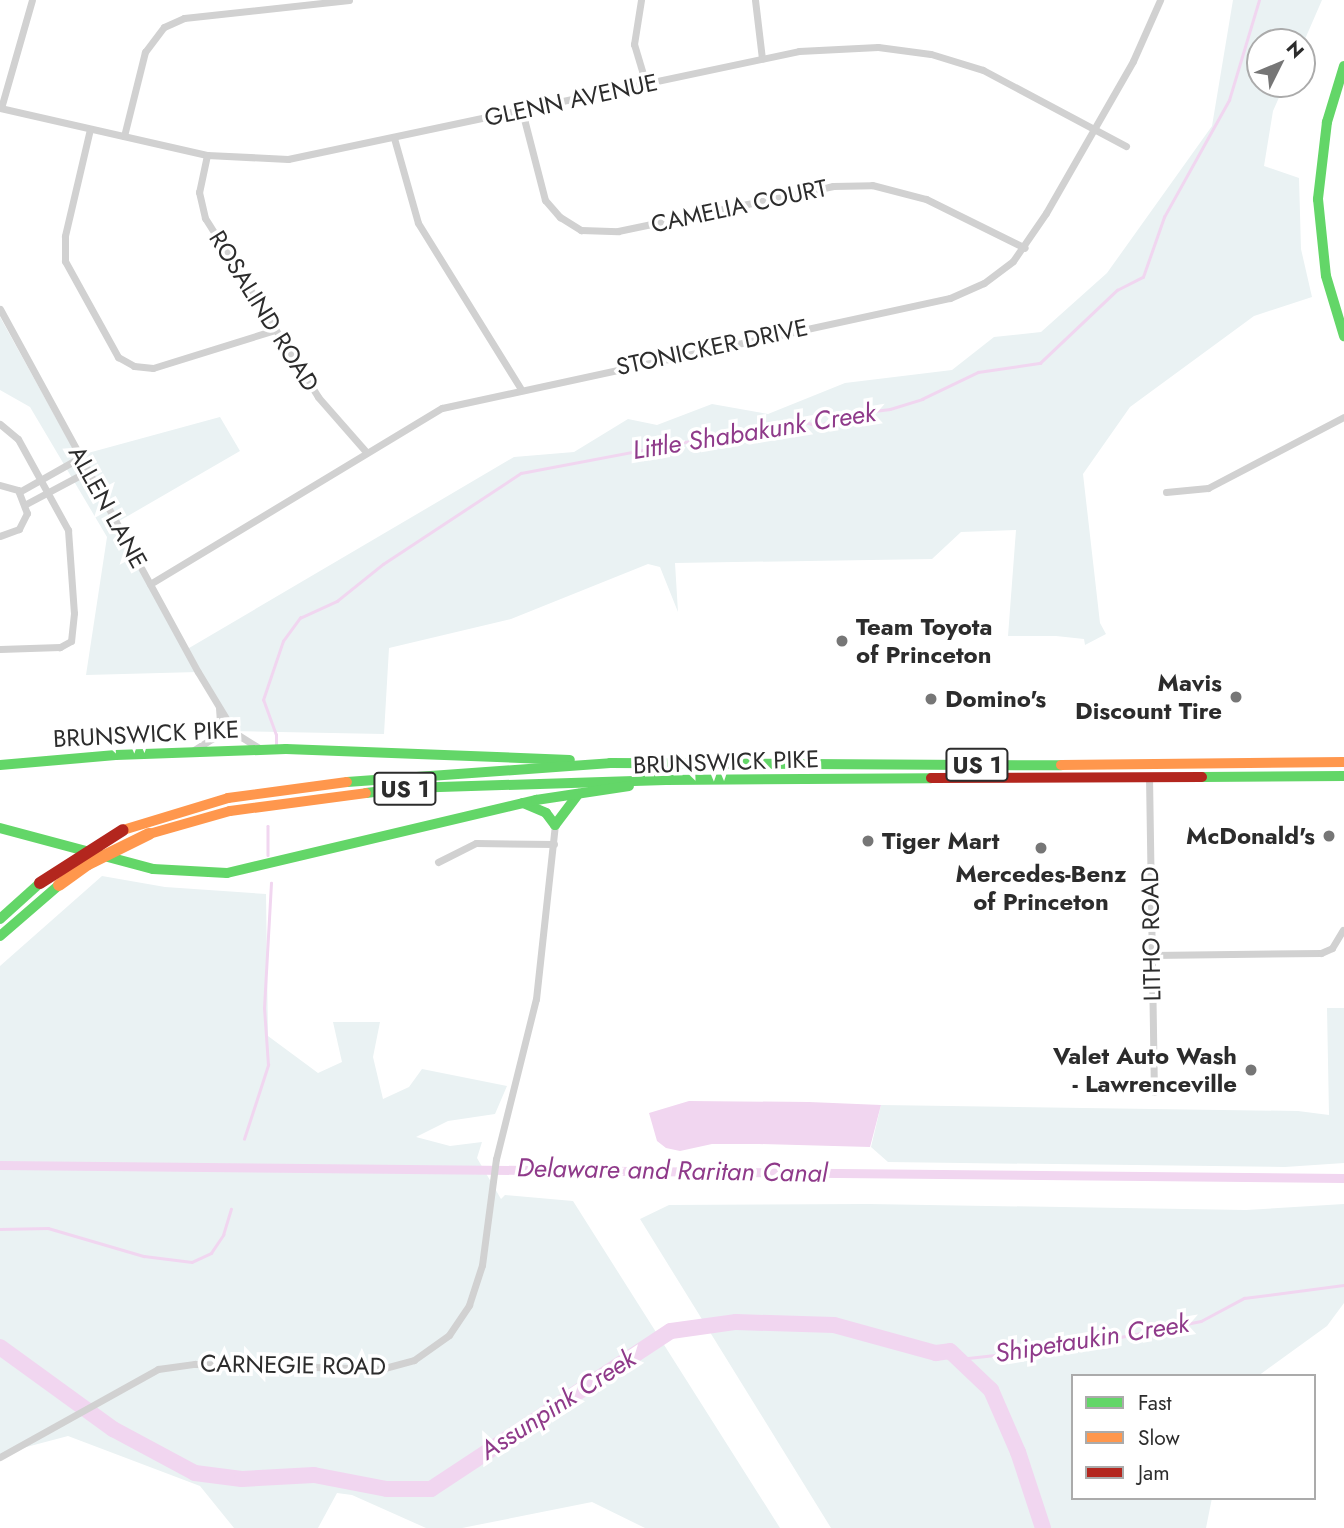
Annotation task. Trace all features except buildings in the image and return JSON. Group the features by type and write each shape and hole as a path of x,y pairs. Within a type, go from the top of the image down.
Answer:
{"main road":[{"path":"1344,66 1327,122 1318,199 1326,276 1344,336"},
{"name":"BRUNSWICK PIKE","path":"0,765 191,751 266,749 610,763 839,766 1344,762"},
{"name":"US 1","path":"0,919 70,859 122,830 185,808 295,787 610,763"},
{"name":"BRUNSWICK PIKE","path":"0,828 153,869 227,873 523,803 666,780 1344,776"},
{"name":"US 1","path":"0,936 88,864 149,834 230,811 409,789 666,780"},
{"path":"523,803 546,813 555,825 578,794"}],"street":[{"path":"1,108 32,0"},
{"path":"124,136 145,52 164,27 184,18 349,0"},
{"path":"641,0 634,44 646,84"},
{"path":"755,0 762,59"},
{"name":"STONICKER DRIVE","path":"150,584 442,408 950,298 999,273 1024,248 1147,33 1160,0"},
{"name":"GLENN AVENUE","path":"1,108 207,155 288,159 762,59 853,46 931,54 1005,79 1126,146"},
{"name":"CAMELIA COURT","path":"522,111 545,200 560,217 581,230 618,231 833,186 872,185 926,199 1024,248"},
{"path":"90,129 65,236 65,261 118,357 134,366 158,367 275,330"},
{"path":"394,138 418,223 522,389"},
{"name":"ROSALIND ROAD","path":"207,155 199,192 202,211 318,397 367,453"},
{"name":"ALLEN LANE","path":"0,309 218,704 239,737 266,749"},
{"path":"1166,492 1208,488 1344,417"},
{"path":"0,424 18,439 50,492 68,530 74,613 71,641 60,647 0,649"},
{"path":"19,492 81,457"},
{"path":"26,505 88,471"},
{"path":"0,485 19,492 26,505 19,529 0,536"},
{"path":"191,751 208,743 218,730 218,704"},
{"name":"LITHO ROAD","path":"1149,776 1154,1092"},
{"name":"CARNEGIE ROAD","path":"0,1457 150,1371 179,1365 365,1370 395,1367 423,1356 456,1327 474,1293 496,1159 534,1009 555,825"},
{"path":"438,862 476,843 554,844"},
{"path":"1152,955 1321,953 1332,948 1343,930"}],"shaded area":[{"path":"1233,0 1322,0 1310,28 1246,28 1246,98 1279,98 1273,111 1264,166 1299,178 1301,249 1312,297 1254,316 1130,407 1083,474 1100,623 1106,634 1085,645 1084,639 1008,636 1016,530 961,532 932,559 675,563 678,612 660,567 648,564 511,619 389,648 384,734 229,731 198,672 86,675 107,537 30,407 0,390 0,317 77,456 220,417 240,451 114,524 184,651 514,457 574,452 628,419 657,425 712,404 768,414 845,383 952,370 994,337 1041,332 1107,273 1212,126"},
{"path":"102,876 165,887 266,894 268,1036 318,1073 342,1062 333,1022 380,1022 373,1057 383,1099 409,1087 422,1069 507,1086 495,1114 448,1121 416,1137 450,1146 482,1142 477,1158 501,1199 505,1195 573,1201 780,1528 645,1528 592,1502 462,1528 426,1528 352,1495 337,1493 318,1528 234,1528 200,1486 68,1436 0,1454 0,966"},
{"path":"1327,1008 1344,1008 1344,1163 1285,1167 888,1162 871,1147 881,1105 1298,1111 1329,1115"},
{"path":"689,1101 881,1105 870,1147 712,1144 680,1151 666,1148 657,1141 649,1113"},
{"path":"868,1204 1246,1210 1344,1204 1344,1303 1327,1326 1261,1374 1071,1374 1071,1500 1212,1500 1206,1528 831,1528 640,1219 669,1205"}],"waterway":[{"name":"Little Shabakunk Creek","path":"276,746 276,735 263,700 283,641 300,618 337,601 383,564 521,473 754,429 778,434 798,420 819,426 844,415 890,409 922,399 978,372 1040,363 1117,290 1143,277 1164,217 1229,100 1259,0"},
{"name":"Little Shabakunk Creek","path":"268,826 268,855"},
{"name":"Little Shabakunk Creek","path":"244,1139 268,1065 264,1008 271,883"},
{"name":"Delaware and Raritan Canal","path":"0,1165 1344,1178"},
{"name":"Little Shabakunk Creek","path":"0,1229 48,1228 144,1256 192,1262 211,1253 223,1235 231,1209"},
{"name":"Shipetaukin Creek","path":"959,1359 1075,1346 1201,1321 1244,1298 1344,1285"},
{"name":"Assunpink Creek","path":"0,1347 113,1429 195,1473 242,1479 314,1475 387,1489 431,1489 671,1331 736,1322 834,1325 936,1353 950,1351 991,1390 1018,1452 1043,1528"}],"traffic: fast":[{"path":"1344,66 1327,122 1318,199 1326,276 1344,336"},
{"path":"0,765 116,755 286,749 570,760"},
{"path":"347,782 610,763 1061,765"},
{"path":"1202,777 1344,776"},
{"path":"366,793 409,788 666,780 931,778"},
{"path":"0,828 153,869 227,873 536,800 629,786"},
{"path":"523,803 546,813 555,825 578,794"},
{"path":"0,919 40,883"},
{"path":"0,936 59,885"}],"traffic: slow":[{"path":"1061,765 1344,762"},
{"path":"123,830 228,798 347,782"},
{"path":"149,834 230,811 366,793"},
{"path":"59,885 88,864 149,834"}],"traffic: jam":[{"path":"931,778 1202,777"},
{"path":"40,883 123,830"}],"place":[{"name":"Team Toyota of Princeton","path":"842,641"},
{"name":"Mavis Discount Tire","path":"1236,697"},
{"name":"Domino's","path":"931,699"},
{"name":"McDonald's","path":"1329,836"},
{"name":"Tiger Mart","path":"868,841"},
{"name":"Mercedes-Benz of Princeton","path":"1041,848"},
{"name":"Valet Auto Wash - Lawrenceville","path":"1251,1070"}]}
